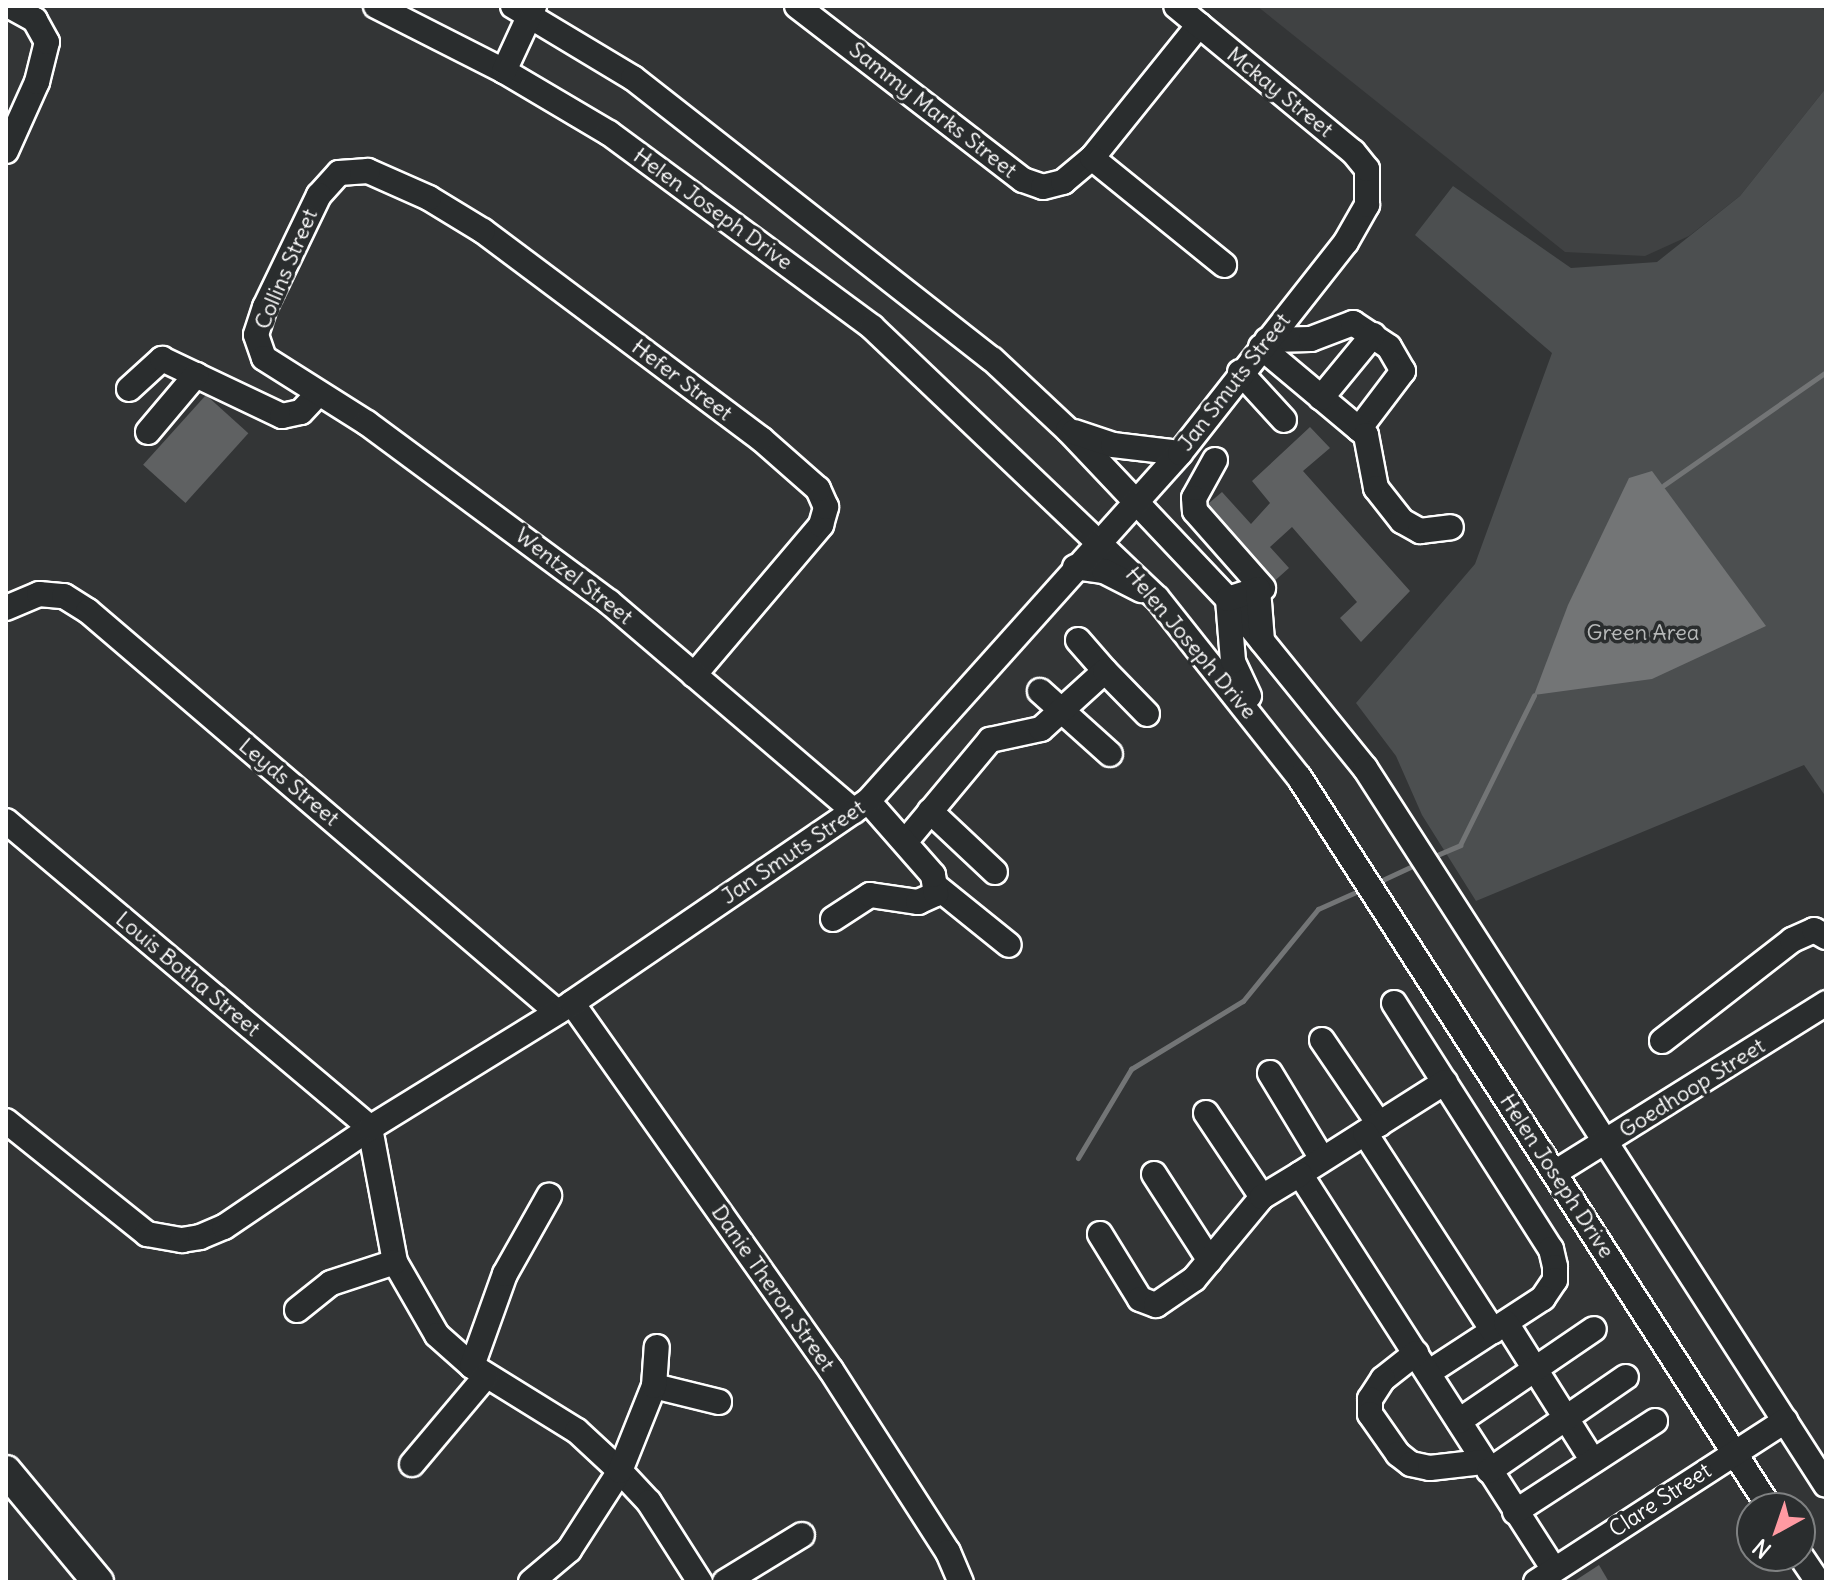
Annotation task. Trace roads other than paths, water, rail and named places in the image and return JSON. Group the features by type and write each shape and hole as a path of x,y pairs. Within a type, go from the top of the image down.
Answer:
{"main road":[{"path":"6,1471 98,1582"}],"street":[{"path":"6,151 44,64 44,30 10,6"},
{"name":"Helen Joseph Drive","path":"376,6 504,71 609,133 872,327 1101,540 1157,598 1260,724 1556,1172 1760,1492"},
{"name":"Sammy Marks Street","path":"797,6 1023,180 1043,187 1063,182 1092,158 1199,25"},
{"name":"Mckay Street","path":"1176,6 1353,152 1367,169 1371,187"},
{"path":"504,71 526,9 633,78 992,359 1068,430 1138,502 1228,599 1365,768 1826,1485"},
{"path":"1092,158 1224,265"},
{"name":"Hefer Street","path":"339,173 368,171 429,198 483,231 761,439 818,489 826,507 821,525 694,675"},
{"name":"Collins Street","path":"275,366 258,348 265,307 319,195 339,173"},
{"name":"Jan Smuts Street","path":"6,1121 117,1213 163,1239 200,1237 224,1227 370,1128 565,1007 861,806 1154,483 1346,242 1371,187"},
{"path":"1264,344 1311,339 1345,323 1359,324 1373,335 1401,362 1403,371 1359,429"},
{"path":"1321,398 1373,335"},
{"path":"1264,344 1359,429 1372,451 1376,488 1402,521 1420,531 1451,527"},
{"path":"129,389 162,359 282,416 301,412 318,394"},
{"name":"Wentzel Street","path":"275,366 478,502 905,842 937,887 1009,945"},
{"path":"1240,372 1284,420"},
{"path":"148,432 196,375"},
{"path":"1068,430 1113,445 1186,444 1222,468 1194,498 1195,511 1263,588"},
{"path":"1154,483 1176,543"},
{"path":"1075,567 1104,571 1157,598"},
{"name":"Leyds Street","path":"6,608 39,594 64,596 88,611 565,1007"},
{"path":"1228,599 1233,661 1260,724"},
{"path":"1078,640 1147,714"},
{"path":"905,842 990,740 1041,729 1105,671"},
{"path":"1040,691 1110,754"},
{"path":"930,811 995,872"},
{"name":"Louis Botha Street","path":"6,821 370,1128"},
{"path":"833,919 870,895 918,902 929,899 937,887"},
{"path":"1662,1041 1792,940 1814,930 1826,937"},
{"path":"1394,1003 1551,1249 1555,1280 1543,1298 1500,1327 1383,1379 1370,1399 1370,1414 1385,1439 1411,1464 1486,1466 1567,1419 1626,1377"},
{"name":"Goedhoop Street","path":"1556,1172 1826,1003"},
{"name":"Danie Theron Street","path":"565,1007 831,1370 948,1552 961,1582"},
{"path":"1322,1040 1372,1128 1500,1327 1536,1371 1593,1461"},
{"path":"1270,1073 1322,1159"},
{"path":"1100,1234 1131,1288 1147,1304 1164,1302 1180,1292 1210,1261 1262,1197 1445,1082"},
{"path":"1206,1113 1262,1197"},
{"path":"370,1128 395,1262 437,1335 479,1371 577,1431 620,1471 657,1514 700,1582"},
{"path":"1154,1174 1210,1261"},
{"path":"1300,1174 1557,1575"},
{"path":"412,1464 479,1371 505,1274 549,1196"},
{"path":"297,1310 331,1283 395,1262"},
{"path":"1459,1421 1594,1329"},
{"path":"531,1582 569,1550 620,1471 654,1386 657,1347"},
{"path":"654,1386 719,1402"},
{"path":"1515,1512 1655,1421"},
{"name":"Clare Street","path":"1557,1575 1734,1452 1785,1421"},
{"path":"725,1582 802,1535"}],"waterway":[{"path":"1664,485 1826,372"},
{"path":"1430,858 1460,845 1534,695"},
{"path":"1376,883 1417,864"},
{"path":"1078,1158 1131,1069 1243,1001 1318,909 1363,889"}],"park label":[{"name":"Green Area","path":"1643,633"}]}
